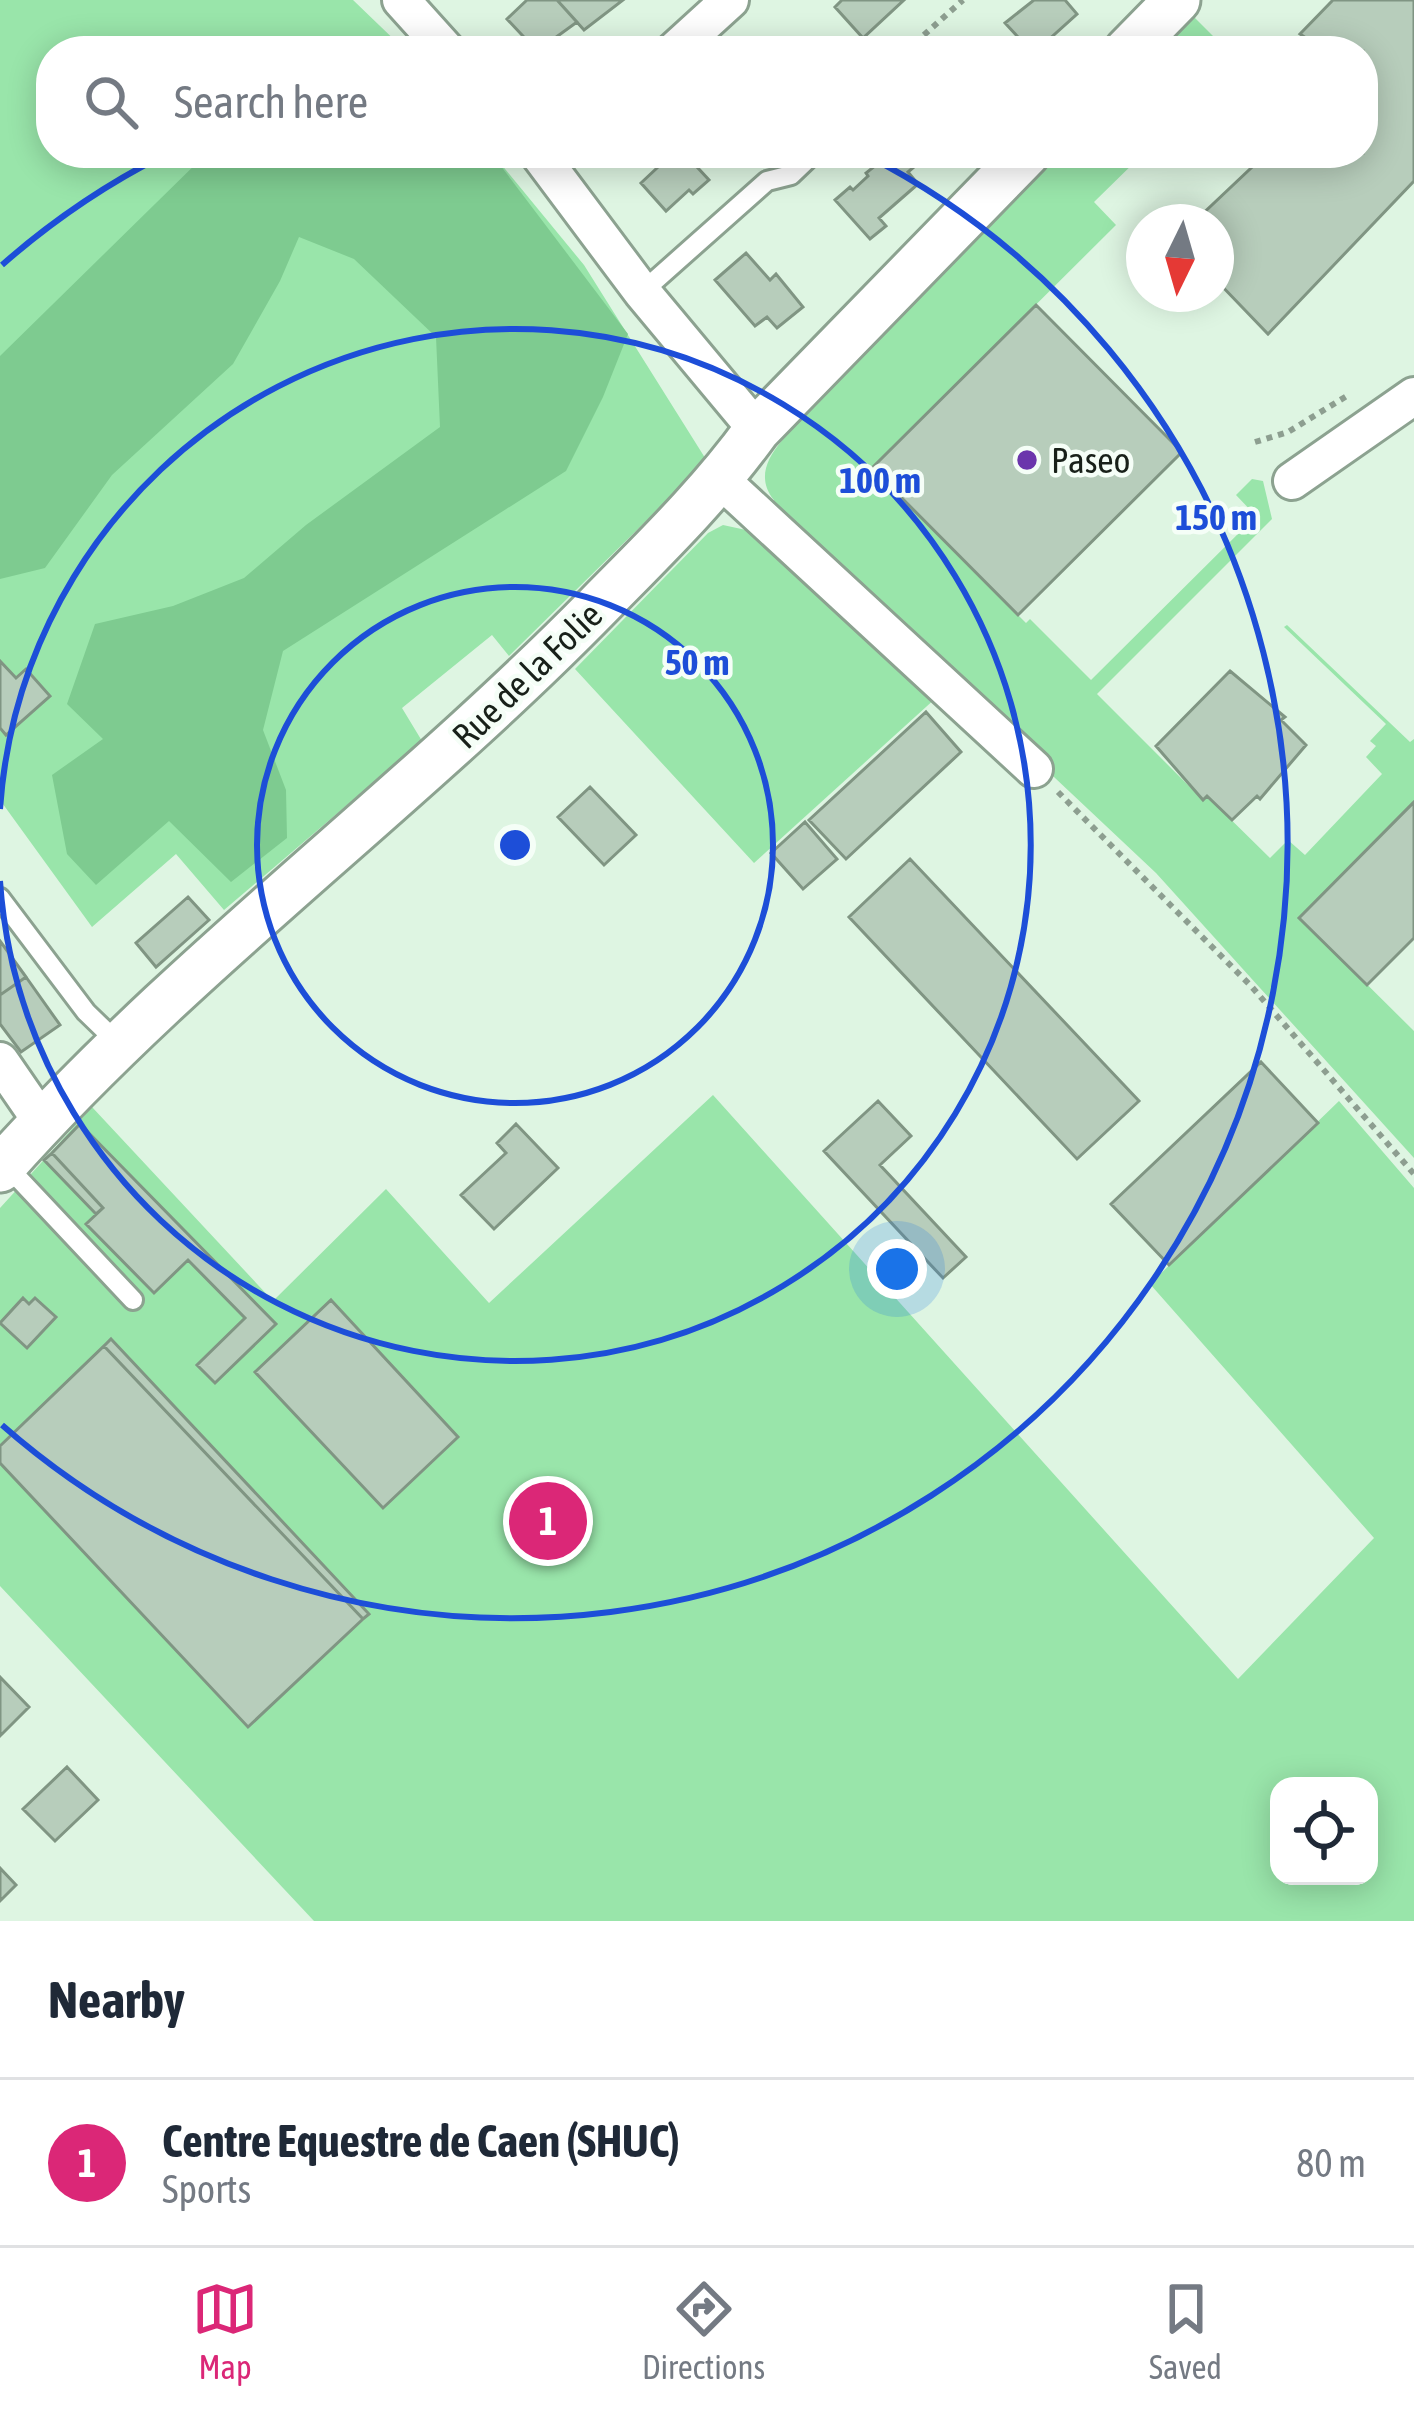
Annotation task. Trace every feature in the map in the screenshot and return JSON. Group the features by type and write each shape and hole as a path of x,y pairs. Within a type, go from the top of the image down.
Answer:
{"street":[{"path":"401,0 433,36"},
{"path":"690,36 730,0"},
{"path":"1138,36 1165,4"},
{"path":"557,168 642,292 757,430"},
{"name":"Rue de la Folie","path":"2,1166 181,984 467,734 721,480 757,430 1012,168"},
{"path":"1292,481 1414,396"},
{"path":"721,480 1034,769"},
{"path":"0,1061 42,1122"}],"lane":[{"path":"642,292 767,181 791,175 798,168"},
{"path":"0,898 86,1012 119,1045"},
{"path":"2,1166 133,1300"}],"path":[{"path":"923,36 963,0"},
{"path":"1255,442 1288,432 1349,394"},
{"path":"1034,769 1251,986 1414,1174"}],"green space":[{"path":"0,0 353,0 390,36 36,36 36,168 504,168 584,265 707,461 509,656 492,635 402,708 422,741 224,910 176,854 92,927 0,800"},
{"path":"1190,13 1213,36 1167,36"},
{"path":"192,168 502,168 628,334 566,471 283,651 263,730 286,790 287,838 231,882 169,821 96,885 67,854 52,775 103,739 67,704 95,624 173,606 244,578 306,525 440,427 436,337 354,259 299,237 233,364 112,475 45,568 0,579 0,356"},
{"path":"1035,168 1129,168 1094,202 1116,225 872,468 1026,623 1030,619 1091,680 1256,516 1236,495 1252,479 1263,481 1272,519 1097,694 1202,799 1207,796 1270,858 1288,840 1305,855 1382,774 1366,757 1376,746 1370,741 1386,724 1284,627 1410,742 1414,739 1414,802 1300,918 1414,1031 1414,1158 1156,873 767,507 774,500 767,488 767,464 809,411 802,403"},
{"path":"723,525 746,530 937,697 754,863 575,669 708,533"},
{"path":"713,1095 1238,1679 1374,1538 1150,1284 1339,1101 1414,1188 1414,1921 314,1921 0,1586 0,1208 92,1107 273,1301 386,1189 489,1303"}],"building":[{"path":"527,0 557,0 577,22 558,36 523,36 507,19"},
{"path":"557,0 623,0 584,30"},
{"path":"842,0 904,0 865,36 835,7"},
{"path":"1034,0 1065,0 1077,14 1053,36 1017,36 1005,23"},
{"path":"1333,0 1414,0 1414,181 1268,334 1234,299 1234,204 1213,204 1251,168 1378,168 1378,36 1300,34"},
{"path":"657,168 698,168 709,180 666,211 641,183"},
{"path":"872,168 913,168 908,172 918,184 879,218 886,226 870,239 835,200 850,187 853,190"},
{"path":"746,253 770,280 776,274 803,307 777,328 767,317 755,326 715,280"},
{"name":"Paseo","path":"1036,305 1182,452 1018,615 872,468"},
{"path":"0,661 16,678 26,669 50,696 6,735 0,728"},
{"path":"1230,671 1285,717 1281,720 1306,745 1260,799 1257,796 1232,820 1207,796 1203,800 1156,746"},
{"path":"926,712 961,752 846,859 809,820"},
{"path":"590,787 636,835 604,865 558,817"},
{"path":"1414,802 1414,938 1367,985 1299,918"},
{"path":"805,822 837,859 803,889 771,853"},
{"path":"910,859 1139,1101 1077,1159 849,917"},
{"path":"188,897 209,920 156,967 136,943"},
{"path":"0,941 26,977 0,995"},
{"path":"26,977 60,1025 21,1052 0,1024 0,995"},
{"path":"1261,1062 1318,1123 1169,1265 1111,1204"},
{"path":"878,1101 911,1136 880,1165 966,1257 943,1278 824,1151"},
{"path":"80,1124 276,1324 215,1383 197,1365 245,1318 188,1260 154,1293 86,1224 103,1208 52,1153"},
{"path":"516,1124 558,1168 494,1229 461,1195 506,1153 497,1143"},
{"path":"52,1153 103,1208 96,1214 44,1160"},
{"path":"23,1298 29,1304 35,1298 56,1317 27,1348 0,1323"},
{"path":"331,1300 458,1437 383,1508 255,1372"},
{"path":"111,1339 369,1614 363,1619 104,1346"},
{"path":"104,1346 363,1619 248,1727 0,1463 0,1446"},
{"path":"0,1677 29,1707 0,1736"},
{"path":"67,1767 98,1800 55,1841 23,1809"},
{"path":"0,1868 16,1885 0,1901"}],"place":[{"name":"Paseo","path":"1027,460"},
{"name":"Centre Equestre de Caen (SHUC)","path":"548,1521"}]}
